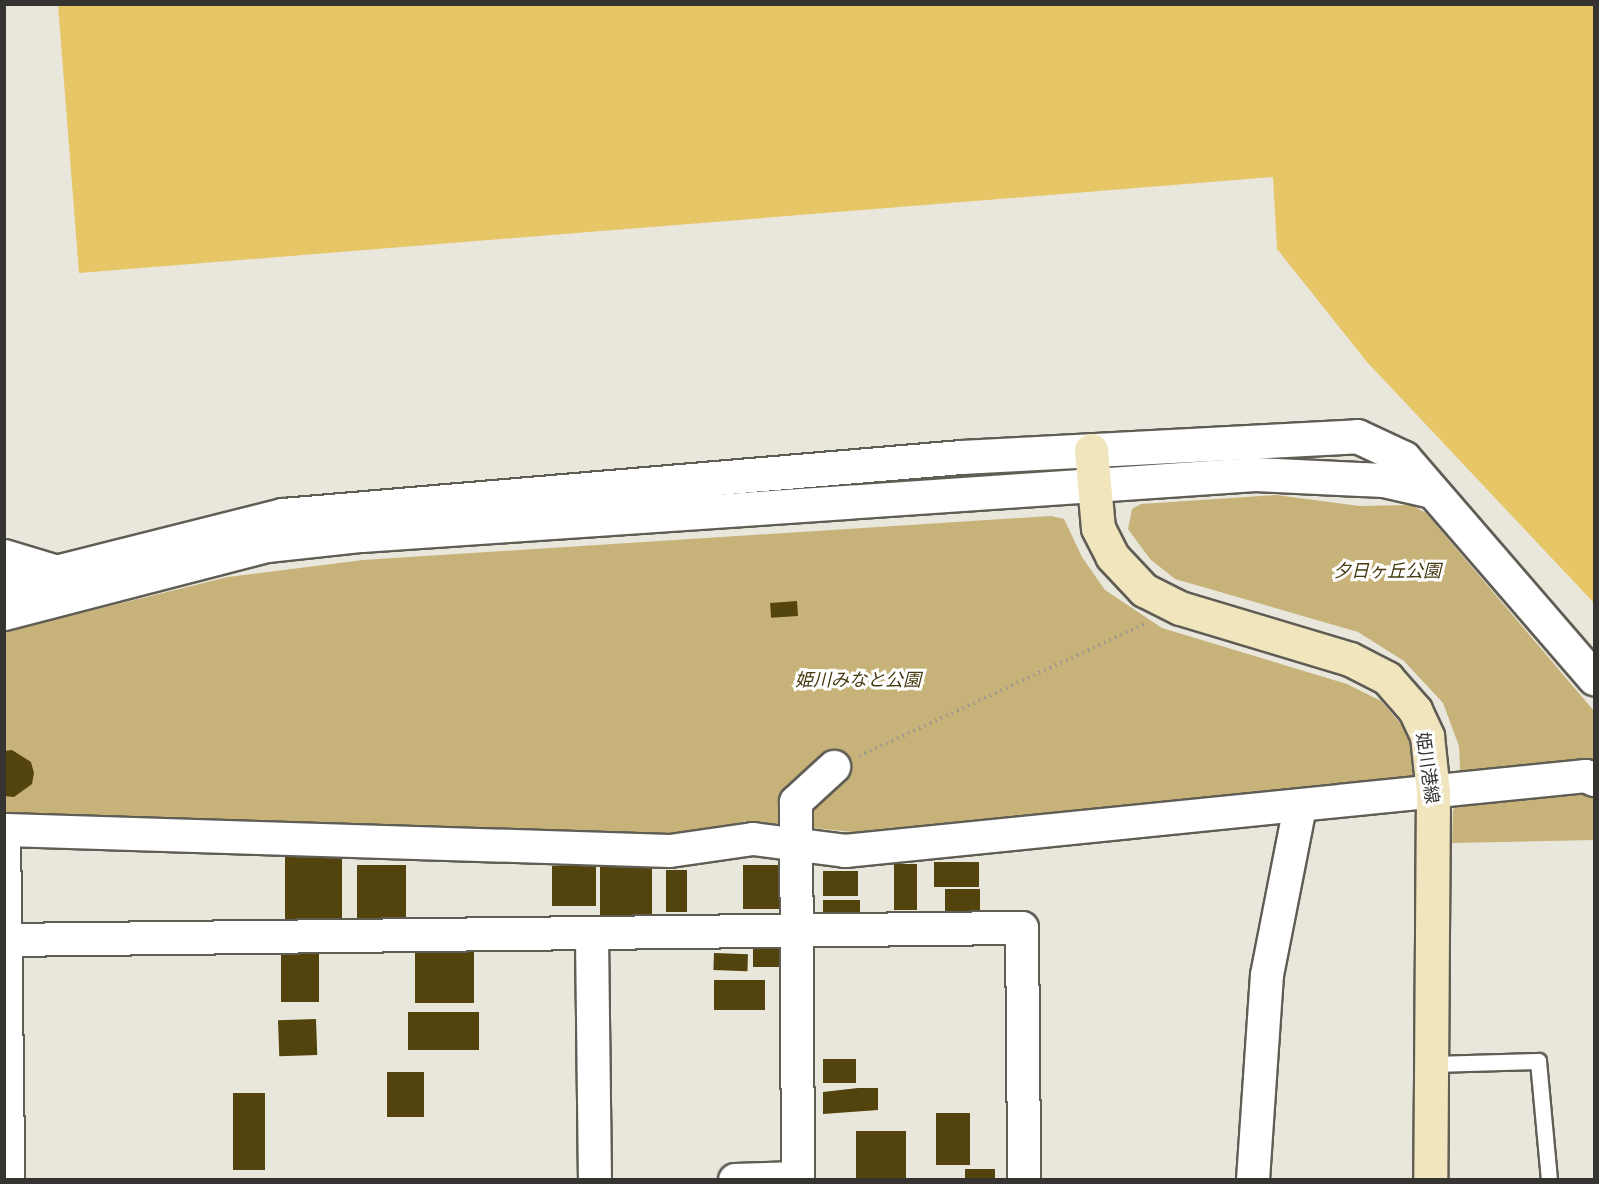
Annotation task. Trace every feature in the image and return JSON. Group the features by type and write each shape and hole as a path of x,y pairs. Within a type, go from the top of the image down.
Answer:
{"main road":[{"name":"姫川港線","path":"1091,450 1091,483 1098,528 1112,556 1144,590 1180,608 1350,659 1387,678 1415,710 1427,736 1433,792 1430,1179"}],"street":[{"path":"4,585 283,515 1091,450 1357,436 1404,458 1427,490 1594,678"},
{"path":"4,613 267,545 1091,483 1294,472 1427,490"},
{"path":"4,556 54,571"},
{"path":"735,1179 798,1179 794,930 796,802 834,767"},
{"path":"8,1179 6,830 670,851 753,839 795,848 844,851 1300,807 1586,776 1594,780"},
{"path":"1253,1179 1267,975 1300,807"},
{"path":"6,940 592,936 794,930 1022,928 1024,1179"},
{"path":"592,936 595,1179"}],"lane":[{"path":"1432,1064 1538,1061 1549,1179"}],"path":[{"path":"834,767 1180,608"}],"green space":[{"name":"夕日ヶ丘公園","path":"1276,495 1359,506 1412,505 1426,513 1594,711 1594,780 1461,789 1459,746 1443,703 1404,661 1358,632 1175,579 1150,559 1128,529 1132,509 1141,504"},
{"name":"姫川みなと公園","path":"1051,516 1064,519 1082,557 1105,590 1162,628 1347,684 1381,701 1406,730 1418,761 1415,774 1407,781 862,833 746,821 669,839 4,819 4,632 228,577 363,560"},
{"path":"1594,790 1594,840 1452,843 1453,810 1460,799"}],"shaded area":[{"path":"58,5 1594,5 1594,603 1367,362 1277,249 1273,177 79,273"}],"building":[{"path":"797,601 798,616 771,618 770,603"},
{"path":"12,750 31,762 34,773 32,784 14,797 4,796 4,751"},
{"path":"285,857 342,857 342,922 285,922"},
{"path":"934,862 979,862 979,887 934,887"},
{"path":"894,864 917,864 917,910 894,910"},
{"path":"357,865 406,865 406,925 357,925"},
{"path":"743,865 783,865 783,909 743,909"},
{"path":"552,866 596,866 596,906 552,906"},
{"path":"600,867 652,867 652,917 600,917"},
{"path":"666,870 687,870 687,912 666,912"},
{"path":"823,871 858,871 858,896 823,896"},
{"path":"945,889 980,889 980,911 945,911"},
{"path":"823,900 860,900 860,915 823,915"},
{"path":"753,949 781,949 781,967 753,967"},
{"path":"415,951 474,951 474,1003 415,1003"},
{"path":"714,953 748,954 747,971 713,970"},
{"path":"281,954 319,954 319,1002 281,1002"},
{"path":"714,980 765,980 765,1010 714,1010"},
{"path":"408,1012 479,1012 479,1050 408,1050"},
{"path":"316,1019 317,1055 279,1056 278,1020"},
{"path":"823,1059 856,1059 856,1083 823,1083"},
{"path":"387,1072 424,1072 424,1117 387,1117"},
{"path":"878,1088 878,1110 823,1114 823,1092"},
{"path":"233,1093 265,1093 265,1170 233,1170"},
{"path":"936,1113 970,1113 970,1165 936,1165"},
{"path":"856,1131 906,1131 906,1179 856,1179"},
{"path":"965,1169 995,1169 995,1180 965,1180"}]}
